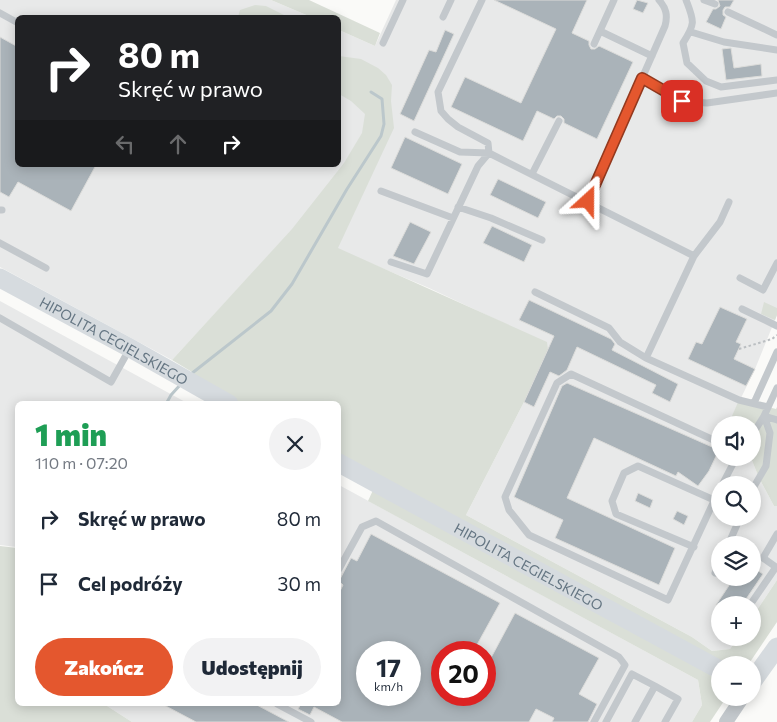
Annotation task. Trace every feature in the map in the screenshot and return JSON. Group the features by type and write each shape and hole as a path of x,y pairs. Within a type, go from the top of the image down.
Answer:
{"street":[{"name":"HIPOLITA CEGIELSKIEGO","path":"0,278 224,401"},
{"name":"HIPOLITA CEGIELSKIEGO","path":"341,464 711,665"},
{"path":"761,669 777,647"},
{"path":"726,722 737,706"}],"lane":[{"path":"383,43 403,0"},
{"path":"443,17 451,0"},
{"path":"390,262 427,274 478,166 489,153 488,142 458,127 441,111 438,92 482,0"},
{"path":"594,44 614,0"},
{"path":"588,201 667,19 666,12 659,0"},
{"path":"686,0 694,20 691,32 683,43 687,63 706,81 720,87 777,80"},
{"path":"704,0 715,4"},
{"path":"728,12 777,35"},
{"path":"0,13 15,21"},
{"path":"600,31 652,56"},
{"path":"691,32 724,42 777,50"},
{"path":"642,78 682,101 706,103 777,93"},
{"path":"532,174 559,121"},
{"path":"415,132 460,152 489,153 588,201 694,256"},
{"path":"381,190 453,218"},
{"path":"646,358 694,256 720,222 729,202"},
{"path":"458,207 491,218 542,240"},
{"path":"0,244 46,268"},
{"path":"740,278 763,290 777,263"},
{"path":"535,292 610,328 620,342 646,358 740,400 768,407"},
{"path":"742,309 777,326"},
{"path":"0,318 111,382 130,348"},
{"path":"754,402 777,352"},
{"path":"711,439 572,374 557,383 505,497 509,510 530,535 668,600 711,507"},
{"path":"761,421 777,388"},
{"path":"764,416 777,420"},
{"path":"760,476 766,466 770,433 764,416"},
{"path":"694,547 616,514 612,501 624,473 638,466 711,499"},
{"path":"341,565 362,527 376,520 619,656 625,665 594,722"},
{"path":"756,596 776,567 763,558 777,534"},
{"path":"606,722 632,674 678,699 665,722"},
{"path":"635,722 655,686"},
{"path":"281,706 312,722"}],"path":[{"path":"739,349 772,339 777,335"}],"shaded area":[{"path":"0,0 271,0 306,15 15,15 15,167 341,167 341,31 375,46 396,0 777,0 777,315 755,369 732,416 711,416 711,466 754,466 758,476 711,476 711,526 761,526 761,482 774,506 777,506 777,580 761,604 761,596 711,596 711,646 732,646 730,649 712,651 692,637 466,515 524,402 548,350 510,326 429,288 292,230 172,360 0,267"},
{"path":"271,0 309,0 380,33 375,46 341,31 341,15 306,15"},
{"path":"255,5 266,6 284,15 239,15 240,10"},
{"path":"341,56 361,59 378,68 386,75 392,85 391,101 394,128 338,248 547,342 548,350 524,402 466,515 692,637 712,651 730,649 732,646 761,646 754,656 711,656 341,457 341,401 234,401 188,376 192,372 172,360 292,229 341,167 362,133 365,114 351,101 341,95"},
{"path":"0,301 183,401 15,401 15,547 0,545"},
{"path":"764,302 777,308 775,320 761,314"},
{"path":"739,400 776,409 777,407 777,506 774,506 761,482 761,476 758,476 754,466 761,466 761,416 732,416"},
{"path":"341,486 698,680 702,705 692,722 132,722 107,706 341,706"},
{"path":"374,488 711,671 711,706 721,706 710,722 692,722 702,705 698,680 368,501"},
{"path":"0,546 15,548 15,706 107,706 132,722 0,722"},
{"path":"777,580 777,622 761,646 761,604"}],"building":[{"path":"494,0 587,0 572,33 589,41 591,49 599,46 633,62 597,139 564,123 564,119 561,116 557,116 554,119 537,111 523,141 451,107 465,77 521,103 556,29"},
{"path":"637,0 648,3 643,13 633,9"},
{"path":"718,0 734,0 730,7 725,7 723,10 723,15 726,17 721,29 706,22 713,9 720,6"},
{"path":"445,30 454,34 414,121 400,114 429,50 436,52"},
{"path":"0,37 15,45 15,167 95,167 71,211 18,182 9,197 0,192"},
{"path":"731,48 734,68 761,64 762,76 726,80 722,49"},
{"path":"405,137 462,164 448,194 391,168"},
{"path":"498,179 546,202 538,218 490,195"},
{"path":"410,222 431,232 414,264 393,256"},
{"path":"492,226 532,245 524,262 483,243"},
{"path":"529,300 611,339 615,344 612,350 678,384 670,402 652,393 656,385 577,347 567,370 559,376 550,372 534,407 524,402 554,336 519,320"},
{"path":"720,307 747,319 736,342 741,344 734,359 755,369 746,386 688,359 696,342 702,344"},
{"path":"567,383 711,446 711,466 698,486 678,472 676,476 594,438 567,498 675,548 659,585 555,538 563,520 514,497 562,386"},
{"path":"638,493 653,500 650,508 635,501"},
{"path":"677,511 688,516 684,525 673,519"},
{"path":"371,534 500,603 479,641 431,641 431,706 496,706 496,648 515,613 599,658 579,694 597,704 588,722 552,722 554,718 536,709 529,722 342,722 314,707 310,715 298,709 300,706 341,706 341,589 343,585 341,577 351,558 357,561"},
{"path":"729,586 755,586 748,596 722,596"},
{"path":"166,706 259,706 289,722 196,722"}],"waterway":[{"path":"191,374 271,311 292,284 347,189 381,136 384,124 382,99 371,92"},
{"path":"168,401 181,384"}],"route":[{"path":"588,201 642,78 682,101"}]}
